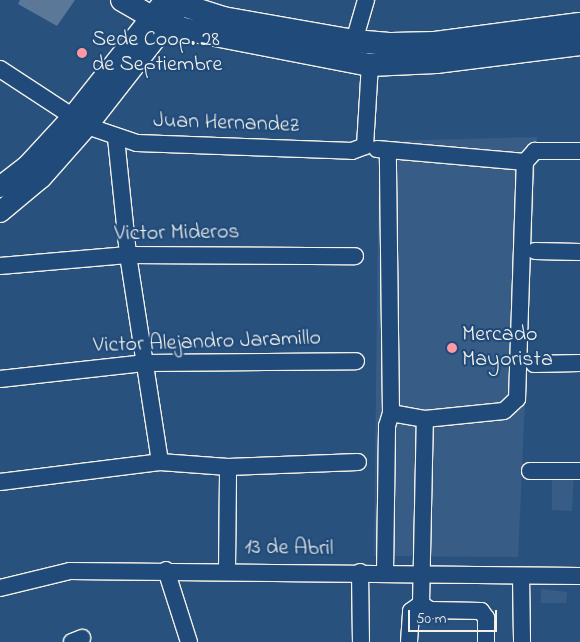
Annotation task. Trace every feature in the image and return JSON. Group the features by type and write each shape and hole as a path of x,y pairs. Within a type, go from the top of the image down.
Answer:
{"highway":[{"path":"122,0 354,41 435,43 580,24"},
{"path":"169,8 215,37 370,65 436,62 580,44"}],"main road":[{"path":"0,212 41,178 80,121 169,8"},
{"path":"0,187 80,121"}],"street":[{"path":"354,41 366,0"},
{"path":"370,65 365,146 388,152 530,157 580,151"},
{"name":"Juan Hernandez","path":"0,69 80,121 116,138 137,143 352,151 365,146"},
{"path":"116,138 128,255 160,462"},
{"path":"385,573 387,426 390,413 388,152"},
{"path":"390,413 425,419 504,411 517,399 530,157"},
{"path":"535,250 580,252"},
{"name":"Victor Mideros","path":"0,266 128,255 355,256"},
{"name":"Victor Alejandro Jaramillo","path":"0,379 146,363 356,361"},
{"path":"534,364 580,363"},
{"path":"409,642 411,612 421,604 425,419"},
{"path":"0,482 160,462 228,467 358,462"},
{"path":"227,570 228,467"},
{"path":"530,472 580,471"},
{"path":"166,570 189,642"},
{"name":"13 de Abril","path":"0,588 70,571 227,570 580,576"},
{"path":"360,572 361,642"},
{"path":"521,576 522,642"},
{"path":"421,604 430,610 481,611 486,618 486,642"}],"shaded area":[{"name":"Mercado Mayorista","path":"537,137 518,557 374,556 379,141"},
{"path":"552,471 574,471 572,511 552,510"},
{"path":"541,589 567,592 566,603 541,603"}],"building":[{"path":"20,0 75,0 57,26 18,4"}],"place":[{"name":"Sede Coop. 28 de Septiembre","path":"82,53"},
{"name":"Mercado Mayorista","path":"452,348"}]}
